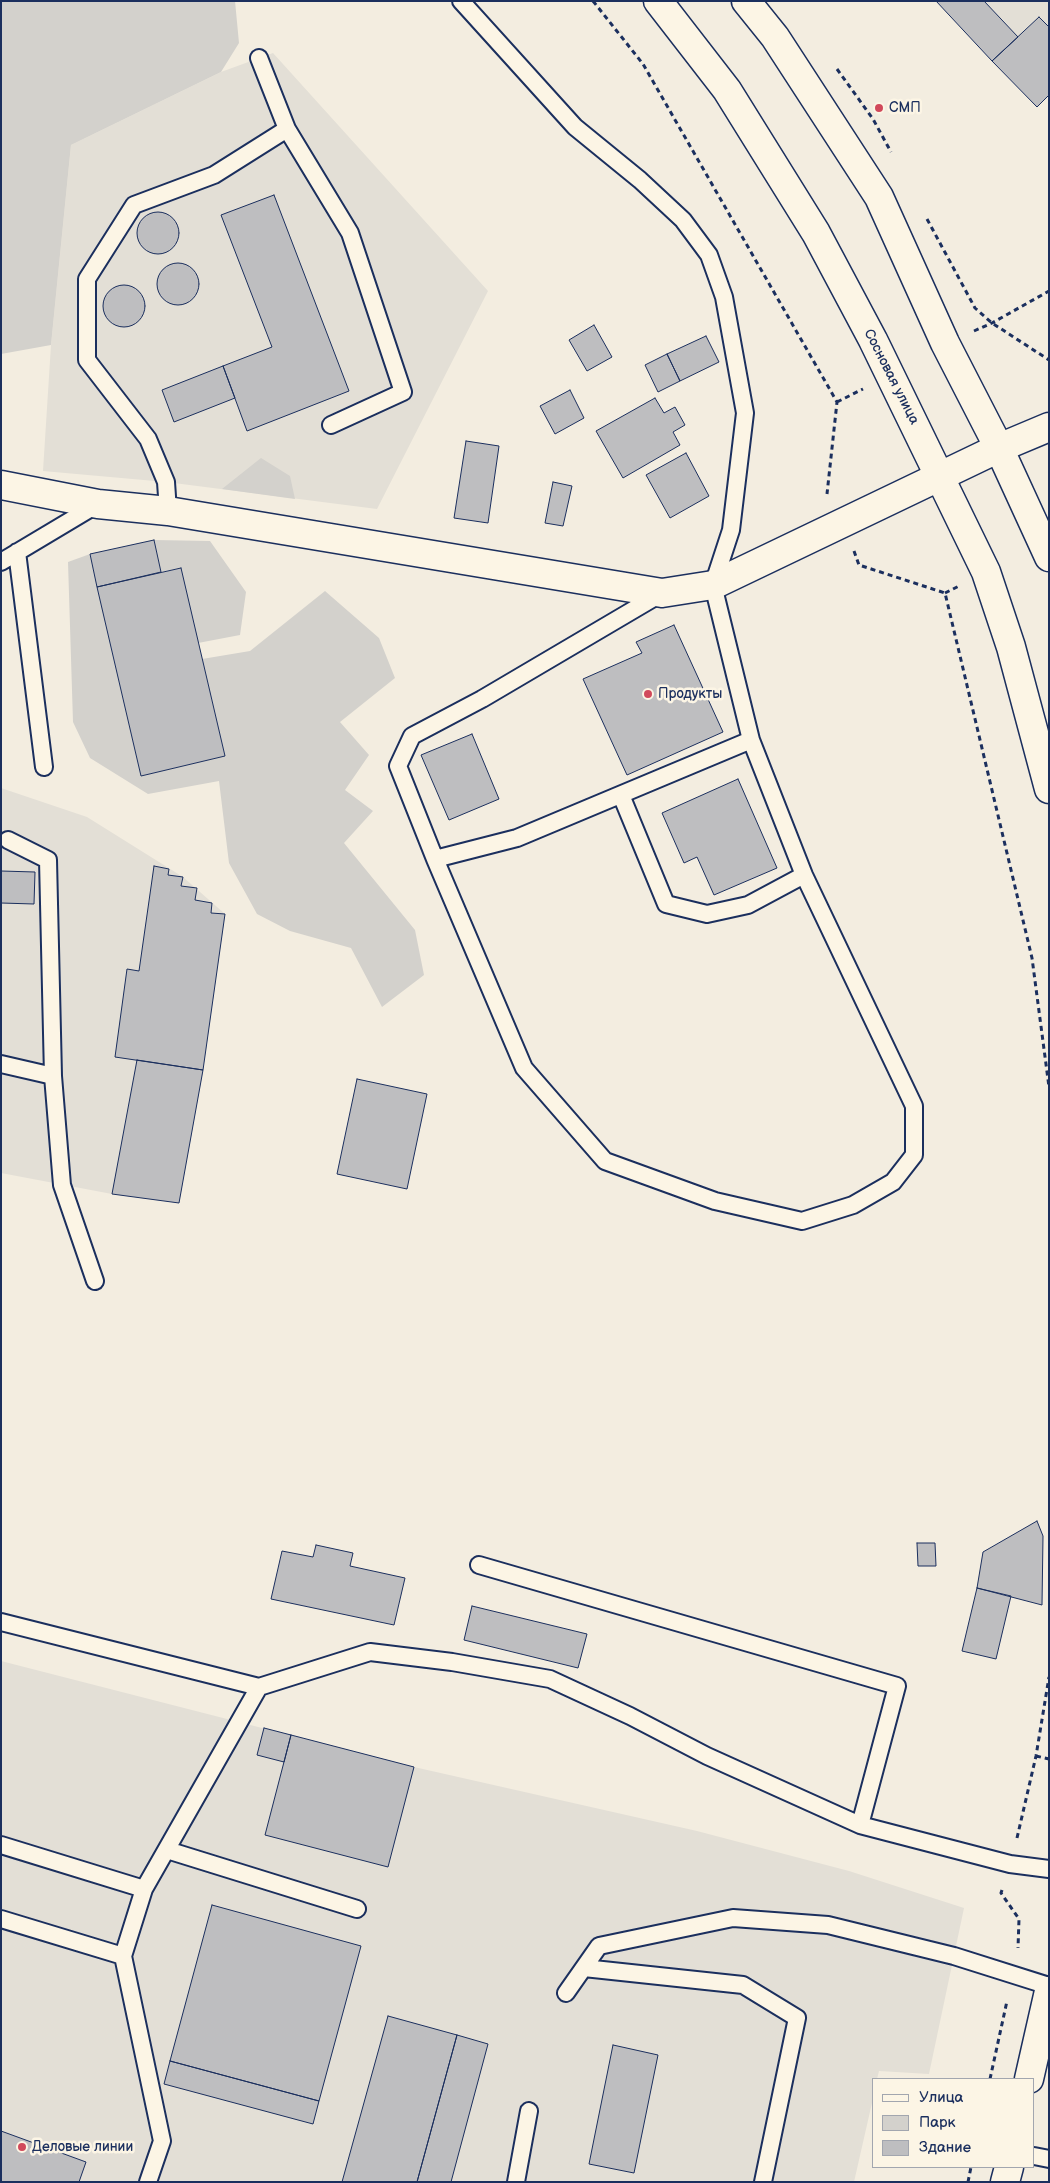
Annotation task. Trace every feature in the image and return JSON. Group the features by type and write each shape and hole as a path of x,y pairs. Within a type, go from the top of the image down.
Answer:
{"main road":[{"name":"Сосновая улица","path":"658,1 728,90 816,233 873,340 986,572 1011,647 1049,789"},
{"path":"746,1 776,37 879,198 945,343 998,448 1049,557"},
{"path":"1,485 98,504 168,511 662,593 713,586 998,448 1049,427"},
{"path":"1029,2078 1049,1990"},
{"path":"1005,2182 1009,2168"}],"lane":[{"path":"461,1 574,127 640,180 683,220 709,255 724,297 745,413 732,530 713,586 751,740 804,875 914,1106 914,1156 893,1182 853,1205 802,1222 715,1201 605,1160 524,1068 398,766 412,736 482,699 662,593"},
{"path":"259,58 287,129 350,233 403,392 331,425"},
{"path":"168,511 166,482 148,439 87,360 87,279 134,205 214,175 287,129"},
{"path":"1,562 98,504"},
{"path":"17,552 44,767"},
{"path":"435,858 517,838 751,740"},
{"path":"621,795 666,904 707,914 748,904 804,875"},
{"path":"8,840 48,860 53,1076 62,1185 94,1281"},
{"path":"1,1064 53,1076"},
{"path":"479,1565 897,1686 860,1825"},
{"path":"1,1622 259,1687 370,1652 452,1662 550,1679 630,1716 707,1756 860,1825 1010,1864 1049,1869"},
{"path":"148,2182 162,2141 123,1956 144,1889 259,1687"},
{"path":"1,1845 144,1889"},
{"path":"167,1850 357,1909"},
{"path":"566,1993 599,1946 733,1918 828,1925 954,1956 1049,1986"},
{"path":"1,1919 123,1956"},
{"path":"584,1968 743,1984 797,2018 763,2182"},
{"path":"516,2182 529,2111"},
{"path":"1035,2156 1049,2159"}],"path":[{"path":"1036,1756 1049,1759"},
{"path":"968,2182 971,2168"}],"shaded area":[{"path":"936,1 1049,1 1049,95 1037,107"},
{"path":"273,53 488,291 377,509 166,482 43,471 51,345 71,145 221,72"},
{"path":"1,788 87,817 183,877 225,914 202,1077 179,1203 112,1194 1,1173"},
{"path":"1,1661 414,1767 697,1831 849,1871 964,1908 929,2074 879,2071 877,2078 872,2078 872,2103 854,2182 1,2182"}],"green space":[{"path":"1,1 235,1 239,43 221,72 71,145 51,345 1,354"},
{"path":"261,458 290,476 295,499 222,489"},
{"path":"154,540 210,541 246,592 240,635 198,643 180,568 161,572"},
{"path":"90,554 141,776 225,756 202,659 250,651 325,591 379,638 395,678 340,722 369,755 345,790 373,811 344,843 415,930 424,975 382,1007 351,948 290,931 257,914 229,863 219,781 148,794 90,758 73,722 68,562"}],"building":[{"path":"936,1 984,1 1018,37 992,61"},
{"path":"1039,17 1049,27 1049,95 1037,107 992,61"},
{"path":"274,195 349,391 247,431 223,366 272,347 221,215"},
{"path":"154,212 162,212 173,218 179,233 173,248 162,254 154,254 143,248 137,237 137,229 143,218"},
{"path":"174,263 182,263 193,269 199,284 193,299 182,305 174,305 163,299 157,288 157,280 163,269"},
{"path":"120,285 128,285 139,291 145,306 139,321 128,327 120,327 109,321 103,310 103,302 109,291"},
{"path":"594,325 612,357 587,371 569,340"},
{"path":"706,336 719,362 680,381 667,354"},
{"path":"667,354 680,381 658,392 645,365"},
{"path":"223,366 235,398 174,422 162,390"},
{"path":"570,390 584,418 555,434 540,406"},
{"path":"655,398 664,413 675,407 685,425 673,432 680,445 623,478 596,431"},
{"path":"466,441 499,446 488,523 454,518"},
{"path":"686,453 709,496 670,518 646,475"},
{"path":"553,482 572,486 563,526 545,523"},
{"path":"154,540 161,572 97,587 90,554"},
{"path":"181,568 225,756 141,776 97,587"},
{"name":"Продукты","path":"674,625 723,732 627,775 583,679 642,653 636,642"},
{"path":"472,734 499,799 449,820 421,755"},
{"path":"738,779 777,868 714,895 697,857 684,863 662,813"},
{"path":"154,866 169,869 168,875 183,877 181,886 197,888 195,900 212,903 211,913 225,914 203,1070 115,1057 127,969 139,971"},
{"path":"1,871 35,872 34,904 1,903"},
{"path":"137,1060 203,1070 179,1203 112,1194"},
{"path":"357,1079 427,1094 407,1189 337,1174"},
{"path":"1037,1521 1043,1536 1042,1605 977,1588 983,1552"},
{"path":"917,1543 935,1543 936,1566 918,1566"},
{"path":"316,1545 353,1553 350,1566 405,1578 394,1625 271,1599 282,1551 313,1557"},
{"path":"977,1588 1011,1596 996,1659 962,1651"},
{"path":"472,1606 587,1634 578,1668 464,1640"},
{"path":"264,1728 291,1735 284,1762 257,1755"},
{"path":"291,1735 414,1767 388,1867 265,1835"},
{"path":"212,1905 361,1946 319,2101 170,2061"},
{"path":"388,2016 457,2035 417,2182 342,2182"},
{"path":"457,2035 488,2044 451,2182 417,2182"},
{"path":"613,2045 658,2055 634,2173 589,2164"},
{"path":"170,2061 319,2101 313,2124 164,2084"},
{"name":"Деловые линии","path":"1,2131 86,2162 79,2182 1,2182"}],"place":[{"name":"СМП","path":"879,108"},
{"name":"Продукты","path":"648,694"},
{"name":"Деловые линии","path":"22,2147"}]}
